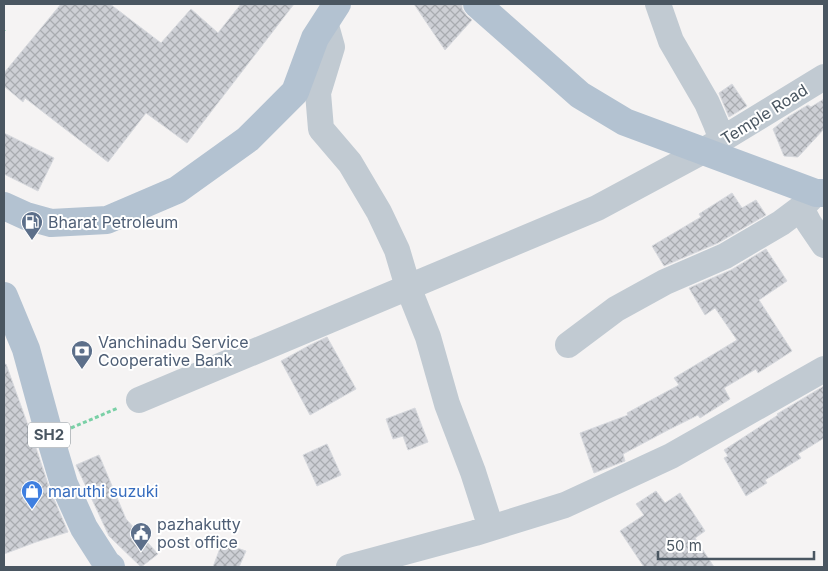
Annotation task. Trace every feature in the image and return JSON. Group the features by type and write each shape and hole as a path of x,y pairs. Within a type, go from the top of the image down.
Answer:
{"main road":[{"path":"477,4 580,95 625,122 713,146 814,198"},
{"path":"4,206 26,216 51,223 107,220 177,190 248,139 295,92 315,38 331,13"},
{"name":"SH2","path":"4,296 26,349 64,484 84,528 111,567"}],"street":[{"path":"658,4 672,41 716,124 713,146"},
{"path":"331,13 332,46 318,94 321,129 350,163 397,250 408,287 428,337 447,404 473,472 491,528"},
{"name":"Temple Road","path":"139,400 597,208 713,146 824,76"},
{"path":"814,198 809,223 824,245"},
{"path":"568,345 616,309 664,282 725,256 781,223 814,198"},
{"path":"349,567 384,559 565,505 671,456 824,369"}],"path":[{"path":"50,437 139,400"}],"building":[{"path":"61,4 110,4 161,43 191,9 218,33 241,4 294,4 187,143 146,113 108,162 25,98 23,102 4,86 4,73"},
{"path":"414,4 462,4 462,9 472,20 445,50"},
{"path":"732,84 747,106 729,117 719,93"},
{"path":"824,99 824,129 798,157 784,156 773,129 808,105 811,107"},
{"path":"4,133 54,158 38,191 4,174"},
{"path":"732,193 742,208 756,200 766,215 718,243 664,266 652,246 701,217 699,214"},
{"path":"766,249 787,281 759,300 792,351 758,373 756,369 724,388 730,399 700,418 698,415 668,430 623,454 625,461 594,473 580,433 628,415 627,413 679,385 674,378 737,340 715,308 705,315 689,288 731,270"},
{"path":"327,337 356,389 310,415 281,361"},
{"path":"4,364 6,364 50,490 68,532 4,554"},
{"path":"824,386 824,438 798,454 801,458 765,480 767,483 746,496 724,458 728,456 724,450 777,414"},
{"path":"415,408 428,442 408,450 403,436 393,439 386,419"},
{"path":"327,444 341,475 317,486 303,455"},
{"path":"99,455 126,519 158,554 141,567 109,536 76,465"},
{"path":"656,491 665,503 680,493 705,531 695,538 714,567 644,567 620,531 644,515 636,504"},
{"path":"222,543 246,551 239,567 213,567"}],"place":[{"name":"Bharat Petroleum","path":"32,241"},
{"name":"Vanchinadu Service Cooperative Bank","path":"82,370"},
{"name":"maruthi suzuki","path":"32,510"},
{"name":"pazhakutty post office","path":"141,552"}]}
